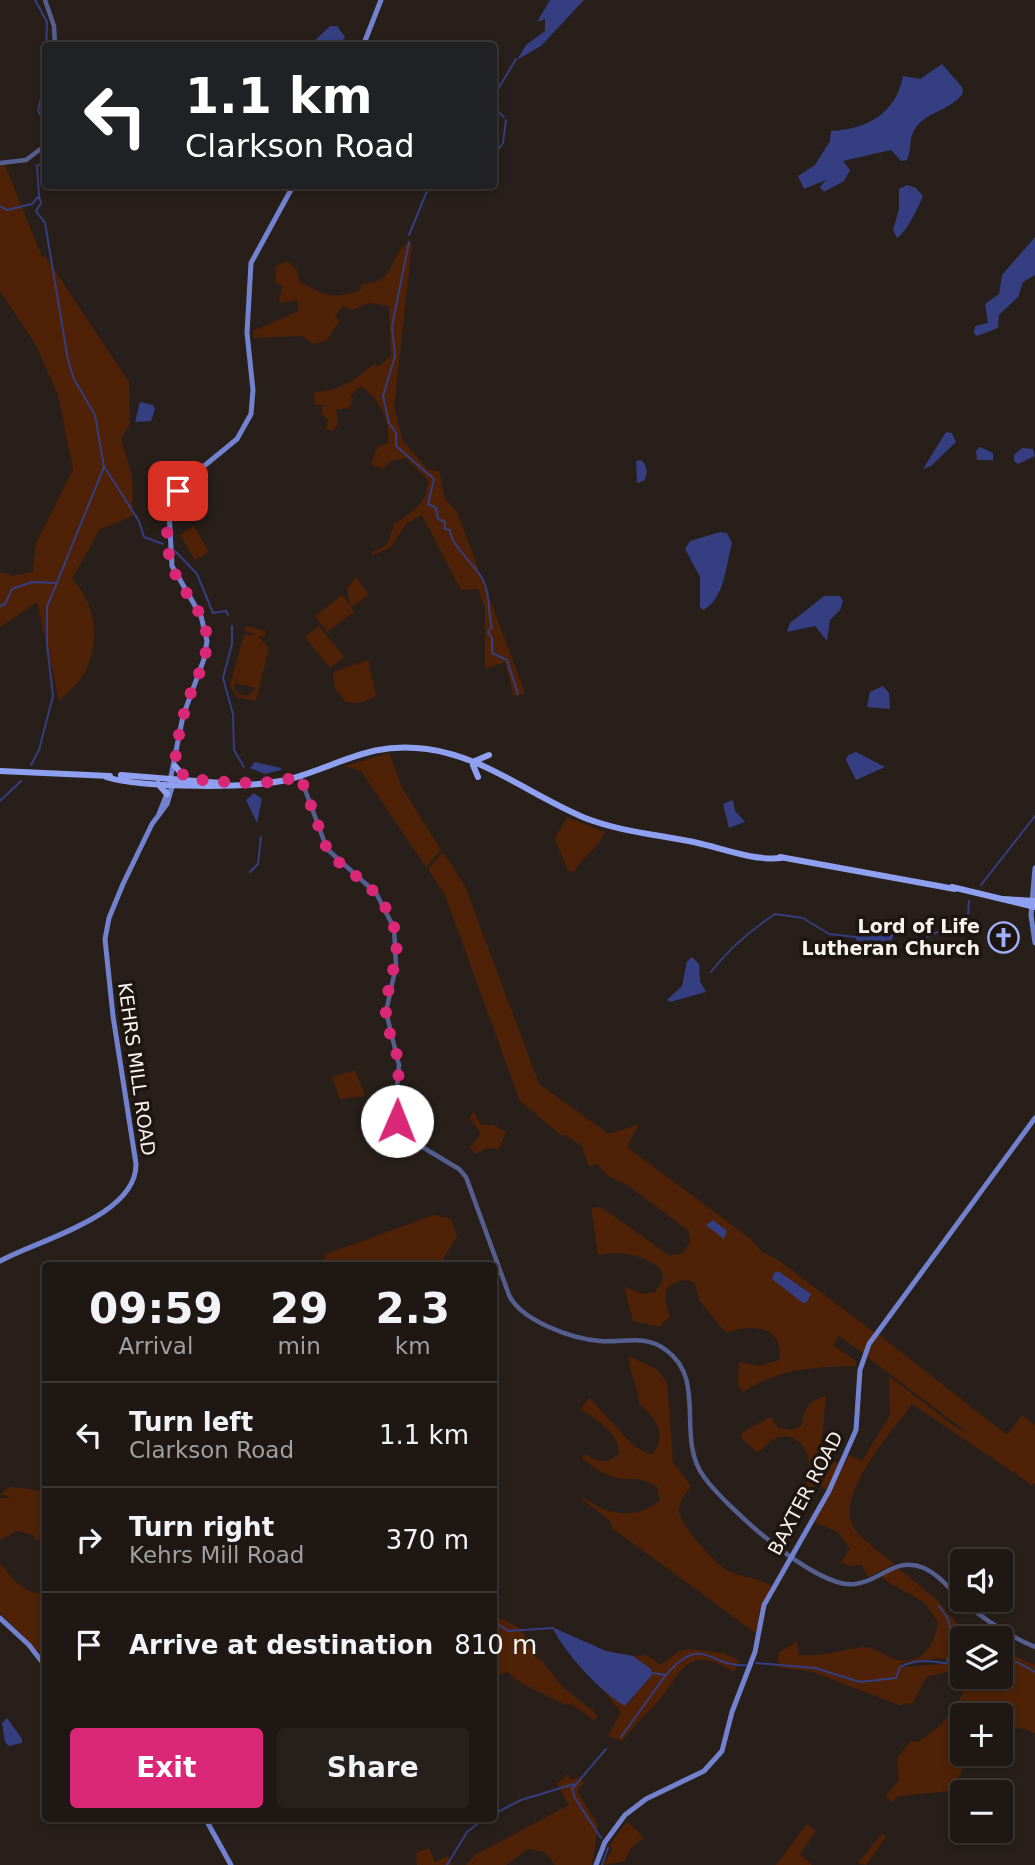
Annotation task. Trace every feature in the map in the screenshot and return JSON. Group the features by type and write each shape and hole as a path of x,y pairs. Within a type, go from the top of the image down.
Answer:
{"main road":[{"path":"365,42 381,0"},
{"name":"KEHRS MILL ROAD","path":"0,1261 106,1210 127,1192 134,1181 136,1164 113,1016 105,939 109,918 172,781 174,754 207,641 201,616 172,566 169,511 181,485 237,439 251,414 253,390 247,333 251,263 291,189"},
{"path":"0,771 223,784 265,783 300,776 362,752 420,748 454,755 495,772 508,781"},
{"name":"KEHRS MILL ROAD","path":"159,814 167,804 175,766 174,754"},
{"path":"474,763 489,758 495,772"},
{"path":"474,763 478,777"},
{"path":"474,763 588,819 640,833 1033,904"},
{"path":"175,766 187,779"},
{"path":"106,777 156,783 187,779 223,784"},
{"path":"156,783 167,794"},
{"path":"1035,868 1031,915 1035,943"},
{"path":"1023,902 1033,891"},
{"path":"1023,902 1031,915"},
{"name":"BAXTER ROAD","path":"596,1865 605,1842 625,1815 646,1799 704,1771 715,1761 725,1745 732,1712 752,1659 764,1605 829,1491 853,1440 858,1421 860,1370 869,1344 1035,1118"},
{"path":"0,1618 29,1645 42,1662"},
{"path":"206,1822 231,1865"}],"street":[{"path":"44,0 54,26 55,42"},
{"path":"0,163 26,160 42,148"},
{"path":"300,776 327,849 376,893 394,928 396,966 386,1012 399,1065 395,1108 400,1128 413,1142 459,1169 466,1177 497,1262"},
{"path":"497,1262 509,1295 526,1316 594,1341 649,1341 674,1356 687,1380 689,1439 699,1470 737,1512 791,1557 831,1580 848,1585 866,1582 895,1566 919,1566 932,1572 964,1602 1018,1642 1035,1647"}],"shaded area":[{"path":"0,165 5,165 42,257 45,256 129,382 130,423 121,439 132,476 133,516 100,529 72,579 86,599 90,611 93,647 83,676 59,701 37,602 0,627 0,572 13,576 33,572 36,543 73,470 58,395 36,345 0,291"},
{"path":"409,241 412,244 394,408 403,441 428,470 439,471 445,499 457,512 525,693 514,697 505,662 485,669 485,609 478,589 461,590 422,515 407,523 391,547 373,555 371,553 388,544 394,524 422,501 428,480 406,458 391,461 383,469 371,464 378,446 388,443 385,418 374,397 361,386 351,395 352,404 347,409 336,409 338,424 332,431 326,429 328,420 321,412 324,405 315,405 314,392 333,390 354,380 374,364 378,367 391,356 389,306 369,303 352,310 343,306 335,316 340,320 326,341 313,344 302,336 254,338 253,331 299,311 297,300 279,303 282,286 276,282 276,266 288,261 297,271 300,282 329,295 343,295 361,290 361,284 381,279"},
{"path":"194,526 209,552 195,560 180,535"},
{"path":"356,577 369,595 351,607 354,612 327,632 315,616 342,595 350,606 347,589"},
{"path":"246,626 266,631 264,637 258,636 269,648 256,701 237,697 230,685 244,635 257,635 245,631","holes":["240,663 236,683 256,688 248,696 238,694 234,688"]},
{"path":"319,626 344,657 330,668 305,637"},
{"path":"368,660 376,696 360,703 346,702 335,688 333,672"},
{"path":"389,753 402,788 441,850 426,867 361,771 345,766"},
{"path":"567,817 605,832 573,872 568,871 555,839"},
{"path":"443,852 465,886 539,1084 609,1134 639,1124 627,1147 751,1239 762,1252 777,1259 874,1332 863,1353 839,1336 833,1345 856,1361 856,1366 797,1370 771,1378 743,1392 738,1385 739,1362 759,1366 779,1360 777,1340 772,1334 756,1328 726,1333 699,1300 695,1284 684,1280 667,1288 665,1300 670,1317 659,1327 633,1321 624,1287 644,1294 655,1292 663,1280 662,1271 648,1260 632,1255 598,1255 591,1208 601,1207 670,1256 683,1253 690,1242 689,1231 626,1184 608,1176 597,1164 589,1166 582,1146 565,1135 562,1136 520,1101 445,895 428,869"},
{"path":"355,1070 365,1096 340,1099 332,1077"},
{"path":"474,1112 481,1125 493,1125 506,1132 499,1149 486,1148 476,1154 470,1147 481,1134 469,1117"},
{"path":"434,1215 451,1219 457,1237 443,1258 446,1262 323,1262 326,1254"},
{"path":"878,1334 1007,1435 1022,1415 1035,1425 1035,1483 1032,1485 912,1404 867,1465 851,1501 850,1517 856,1531 894,1564 868,1577 862,1565 849,1566 841,1562 850,1549 838,1532 814,1522 849,1455 862,1461 890,1415 889,1376 958,1429 968,1433 866,1356"},
{"path":"629,1356 658,1370 667,1383 673,1462 691,1486 679,1507 684,1524 705,1551 725,1569 771,1586 759,1613 757,1634 612,1528 610,1521 581,1498 606,1510 621,1513 642,1511 660,1500 657,1487 651,1483 608,1475 582,1458 585,1454 606,1461 619,1454 616,1440 611,1433 581,1409 589,1398 634,1446 651,1455 657,1448 660,1434 658,1427 639,1403"},
{"path":"826,1396 821,1449 825,1458 840,1464 828,1490 815,1484 807,1499 798,1499 809,1473 809,1459 799,1441 786,1436 779,1437 757,1452 742,1439 741,1433 771,1417 778,1428 793,1430 801,1426 806,1409 811,1403"},
{"path":"10,1487 42,1491 42,1540 36,1541 33,1535 17,1531 0,1540 0,1498 13,1498 0,1494"},
{"path":"0,1563 14,1580 31,1591 42,1594 42,1655 0,1613"},
{"path":"897,1567 938,1601 959,1626 950,1626 950,1660 939,1658 901,1663 904,1667 950,1665 950,1674 947,1672 926,1677 913,1703 899,1705 810,1671 779,1668 778,1653 797,1642 799,1655 863,1647 907,1661 927,1651 938,1622 924,1602 886,1581 881,1575"},
{"path":"497,1616 520,1628 536,1658 541,1660 563,1687 597,1716 594,1720 571,1704 566,1705 526,1685 508,1672 497,1675"},
{"path":"689,1649 723,1653 740,1661 734,1672 716,1663 703,1660 692,1662 676,1676 661,1698 622,1741 608,1736 621,1712 601,1687 630,1702 651,1669 633,1656 646,1655 661,1665 678,1652"},
{"path":"1013,1655 1035,1665 1035,1734 1013,1728 1013,1703 957,1703 964,1693 959,1689 1013,1689"},
{"path":"950,1713 950,1766 964,1766 957,1780 950,1780 950,1791 898,1796 892,1802 886,1796 899,1780 897,1758 911,1741 918,1742 942,1724"},
{"path":"568,1774 570,1780 580,1777 584,1783 577,1791 598,1825 592,1865 555,1865 545,1852 528,1849 506,1865 466,1865 475,1855 569,1805 557,1784"},
{"path":"627,1821 644,1838 631,1848 625,1861 604,1865 612,1848 609,1846"},
{"path":"807,1824 816,1831 800,1854 812,1865 776,1865"},
{"path":"882,1834 886,1837 866,1865 858,1863"},
{"path":"429,1848 435,1862 448,1856 452,1865 417,1865 416,1853"}],"water":[{"path":"550,0 584,0 541,46 517,60 526,45 545,31 545,19 537,22"},
{"path":"330,26 337,26 345,37 340,42 313,42"},
{"path":"942,64 962,87 963,93 953,103 927,117 916,127 907,160 901,161 891,150 843,161 850,170 844,181 824,192 820,187 826,180 804,189 798,176 815,165 830,141 831,131 856,127 878,117 894,100 903,76 920,79"},
{"path":"907,185 916,188 923,196 908,225 897,238 893,230 899,209 899,189"},
{"path":"1035,237 1035,275 1023,282 1018,297 999,315 998,328 977,336 974,333 975,326 988,323 985,304 999,294 1002,275"},
{"path":"140,402 153,405 155,409 151,421 135,422"},
{"path":"946,432 952,433 956,442 931,466 923,469"},
{"path":"980,447 993,453 993,460 977,460 976,451"},
{"path":"1022,448 1033,449 1035,456 1018,464 1014,461 1014,455"},
{"path":"641,460 646,467 646,475 644,481 637,483 636,461"},
{"path":"720,532 727,533 732,543 726,571 716,598 703,610 700,607 700,577 685,549 690,541"},
{"path":"824,596 840,596 843,601 840,610 830,620 827,641 815,626 787,632 790,623"},
{"path":"883,686 889,693 890,709 867,707 870,692"},
{"path":"856,752 885,767 856,780 846,760 848,755"},
{"path":"255,762 281,770 265,774 250,768"},
{"path":"254,793 262,799 257,823 246,800"},
{"path":"733,800 735,811 745,822 729,828 723,804"},
{"path":"873,931 894,934 890,945 870,951 861,949 862,946 856,942 856,936"},
{"path":"692,957 699,964 700,981 706,992 670,1002 667,1000 682,986 687,961"},
{"path":"713,1220 727,1231 724,1239 706,1225"},
{"path":"778,1271 811,1294 807,1302 803,1303 772,1279"},
{"path":"552,1627 606,1651 633,1656 651,1669 652,1675 625,1706 604,1691 584,1671"},
{"path":"7,1718 22,1743 9,1746 5,1742 2,1723"}],"waterway":[{"path":"35,0 47,22 46,42"},
{"path":"497,91 516,59"},
{"path":"42,94 38,110 42,119"},
{"path":"497,111 504,117"},
{"path":"497,151 503,143 506,120"},
{"path":"0,206 7,210 32,204 39,196 37,166 42,163"},
{"path":"409,235 428,189"},
{"path":"31,765 39,750 53,696 47,645 47,607 104,467 95,415 74,379 68,360 45,223 36,211 41,203 39,196"},
{"path":"409,242 392,326 395,356 383,396 389,423 396,433 396,446 434,479 428,504 436,508 438,519 445,522 445,529 450,530 454,541 485,584 492,627 488,632 492,638 492,653 507,660 518,694"},
{"path":"105,468 139,521 144,537 163,544"},
{"path":"175,551 197,574 213,613 226,611 228,615"},
{"path":"0,606 5,604 12,589 32,582 56,583"},
{"path":"232,626 232,644 223,678 233,714 234,750 244,767"},
{"path":"0,801 21,781"},
{"path":"981,885 1035,816"},
{"path":"250,872 258,864 261,837"},
{"path":"968,915 969,901"},
{"path":"711,972 740,941 775,914 803,918 829,934 856,937"},
{"path":"905,941 921,940 952,925 961,928 966,921"},
{"path":"939,1606 948,1619 954,1645 947,1661"},
{"path":"497,1623 508,1631 553,1628"},
{"path":"652,1673 666,1675 679,1662 698,1654 733,1665 746,1665"},
{"path":"756,1663 815,1668 860,1682 896,1678 900,1667 916,1662 950,1664"},
{"path":"1013,1662 1035,1672"},
{"path":"621,1737 665,1676"},
{"path":"601,1838 572,1789 606,1749"},
{"path":"497,1812 521,1800 574,1784"},
{"path":"447,1865 467,1832 480,1822"},
{"path":"602,1865 608,1848"}],"place":[{"name":"Lord of Life Lutheran Church","path":"1003,937"}],"route":[{"path":"178,491 169,511 172,566 201,616 207,641 204,659 188,700 176,745 175,766 179,774 187,779 214,780 223,784 265,783 300,776 327,849 335,859 367,883 384,905 394,928 397,948 386,1012 387,1027 399,1065 395,1108 397,1121"}]}
